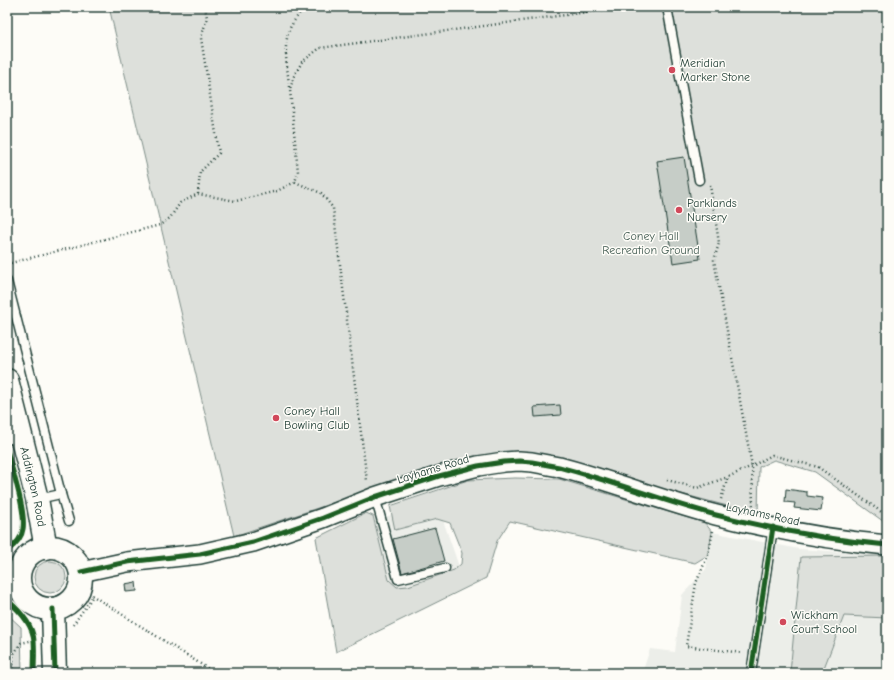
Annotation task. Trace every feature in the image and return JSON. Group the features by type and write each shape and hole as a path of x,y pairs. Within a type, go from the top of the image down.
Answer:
{"main road":[{"name":"Addington Road","path":"7,380 14,438 37,499 46,548"},
{"path":"46,548 57,548 67,552 74,559 84,586 68,604 53,609 40,608 32,603 25,596 13,577 22,567 27,558 36,551 46,548"},
{"path":"53,609 41,642 55,673"}],"street":[{"name":"Layhams Road","path":"84,586 127,562 200,554 253,542 323,518 371,490 464,469 504,462 532,462 572,470 716,514 752,523 848,540 887,545"}],"lane":[{"path":"667,7 699,180"},
{"path":"7,281 69,521"},
{"path":"371,490 398,579 445,568"},
{"path":"37,499 61,494"},
{"path":"751,673 773,527"}],"path":[{"path":"198,194 200,172 219,153 201,38 207,18 205,7"},
{"path":"7,264 160,225 170,218 180,203 198,194 236,201 278,191 295,182 298,172 285,45 290,28 301,12 302,7"},
{"path":"290,90 294,76 302,62 320,48 625,7"},
{"path":"699,180 710,185 719,243 714,260 752,466 752,523"},
{"path":"295,182 321,193 333,208 371,490"},
{"path":"753,655 686,646 696,583 708,555 716,514 728,477 772,455 818,467 887,516"},
{"path":"72,625 84,586 215,673"},
{"path":"32,634 41,642"},
{"path":"13,673 13,655 21,643 41,642"}],"shaded area":[{"path":"436,500 464,581 374,611 347,530"},
{"name":"Wickham Court School","path":"712,532 799,549 887,555 887,673 642,673 650,649 675,652 682,595 706,569"}],"green space":[{"name":"Coney Hall Recreation Ground","path":"109,7 887,7 887,524 815,472 774,460 759,467 758,514 518,451 461,460 234,536"},
{"path":"515,478 559,479 705,523 712,532 708,555 695,563 510,521 497,541 486,578 336,652 316,538 366,513 373,516 389,580 397,587 408,586 454,570 461,564 462,553 450,523 437,519 395,530 390,506 468,480"},
{"path":"887,556 887,618 844,616 822,673 790,673 801,557"},
{"path":"47,561 53,561 62,565 66,577 62,589 53,593 47,593 38,589 34,580 34,574 38,565"},
{"path":"7,614 21,627 22,673 7,673"}],"building":[{"name":"Parklands Nursery","path":"684,157 700,259 673,263 657,161"},
{"path":"560,405 561,415 535,417 534,407"},
{"path":"786,489 807,492 807,496 823,498 821,511 794,508 795,503 785,502"},
{"path":"435,528 444,561 402,573 393,539"},
{"path":"136,582 137,591 126,592 125,584"}],"cycle path":[{"path":"7,450 21,501 23,521 21,536 7,551"},
{"path":"81,572 127,562 200,554 253,542 323,518 375,497 439,476 478,466 519,461 559,467 716,515 737,520 823,537 887,545"},
{"path":"751,673 773,527"},
{"path":"7,600 21,613 31,629 34,645 34,673"},
{"path":"53,609 55,673"}],"place":[{"name":"Meridian Marker Stone","path":"672,70"},
{"name":"Parklands Nursery","path":"679,210"},
{"name":"Coney Hall Bowling Club","path":"276,418"},
{"name":"Wickham Court School","path":"783,622"}]}
